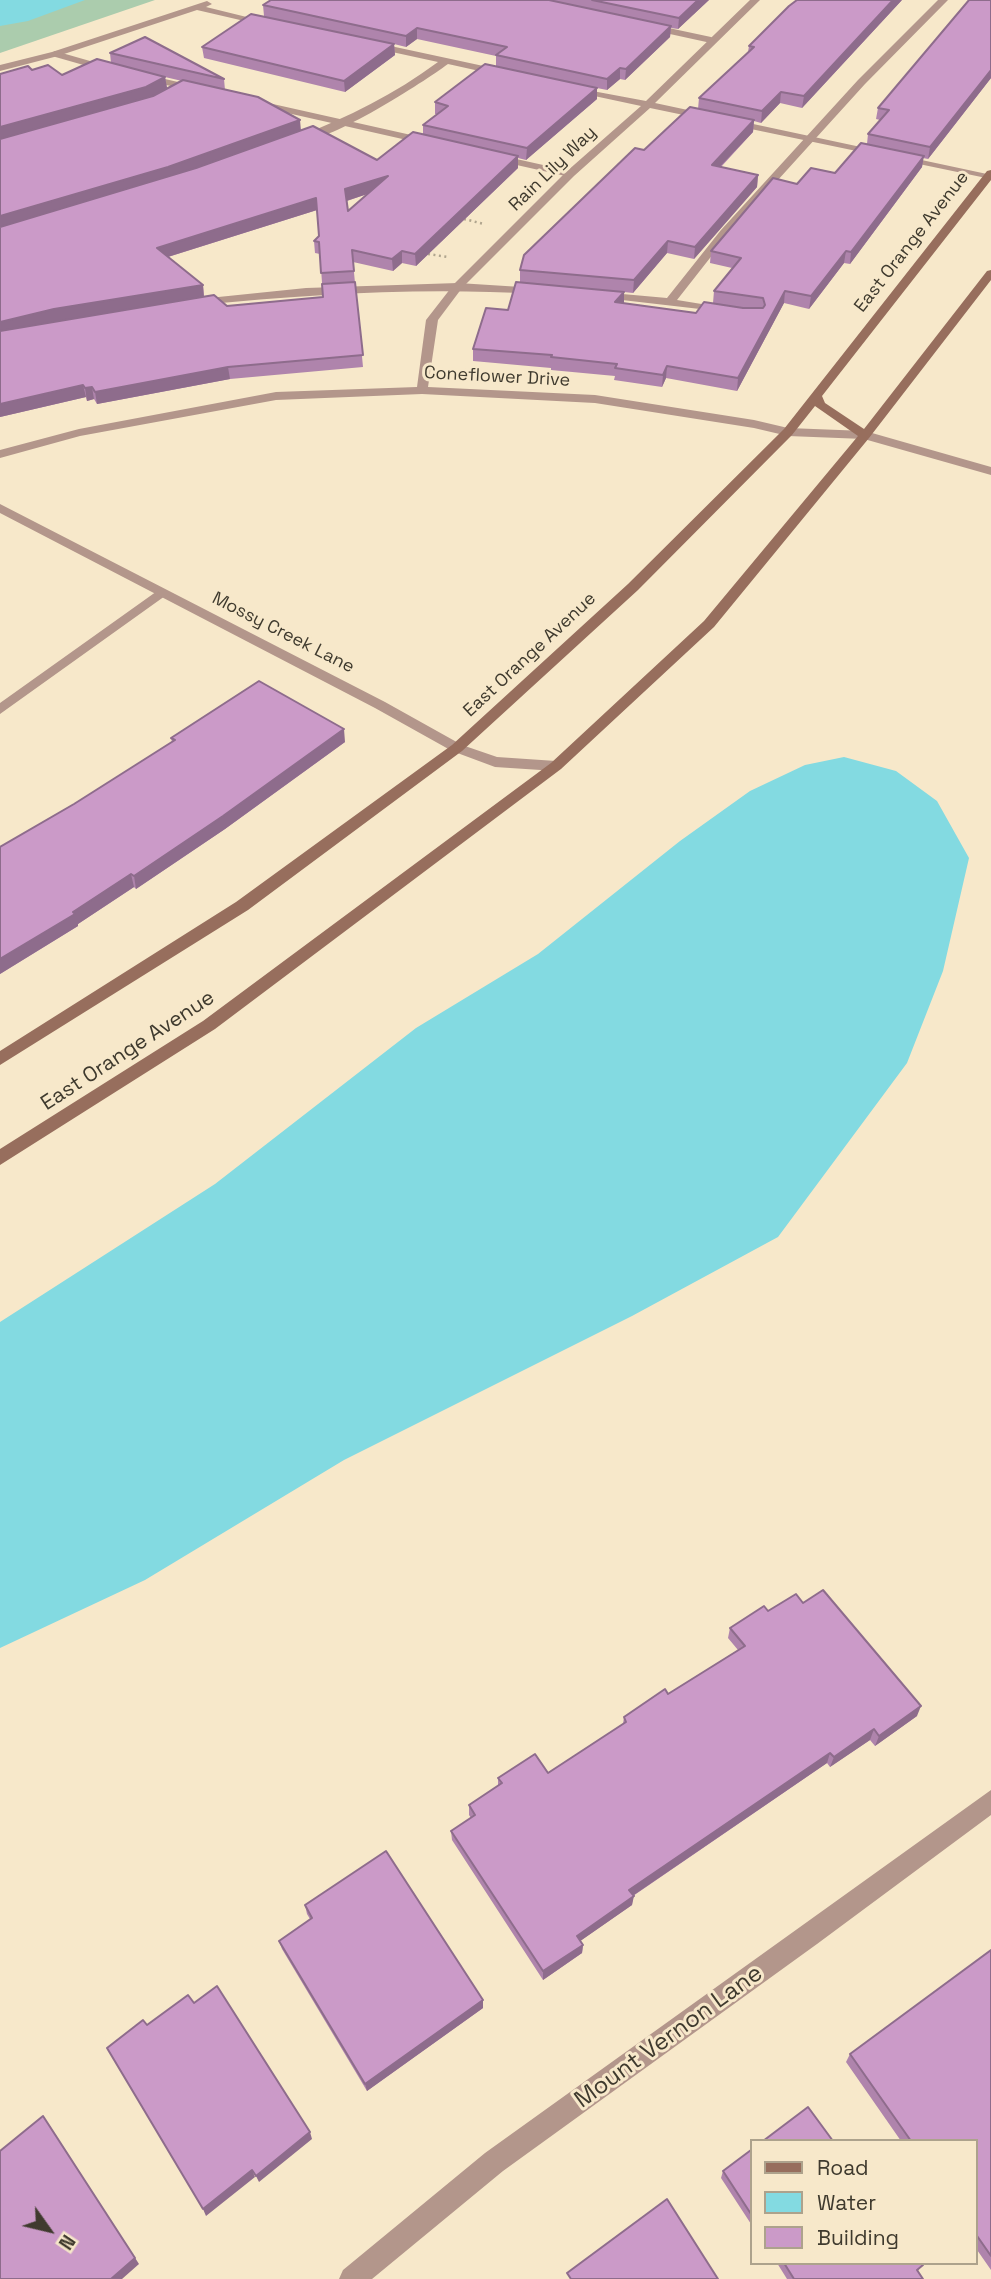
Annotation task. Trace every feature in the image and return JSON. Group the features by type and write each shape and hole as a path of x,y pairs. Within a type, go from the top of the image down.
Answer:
{"street":[{"path":"0,68 55,54 217,0"},
{"name":"Rain Lily Way","path":"422,390 432,320 458,286 570,174 648,105 755,0"},
{"path":"670,302 689,272 809,139 943,0"},
{"path":"198,8 284,26"},
{"path":"643,26 712,40"},
{"path":"365,44 510,75"},
{"path":"55,54 207,92"},
{"path":"293,142 346,122 406,91 446,61"},
{"path":"172,92 182,86"},
{"path":"561,86 989,175"},
{"path":"242,100 437,144"},
{"path":"478,153 570,174"},
{"name":"East Orange Avenue","path":"0,1059 242,906 457,748 633,587 788,432 989,175"},
{"name":"East Orange Avenue","path":"0,1158 209,1025 556,766 709,624 865,435 991,273"},
{"path":"190,303 306,291 458,286 547,292"},
{"path":"588,295 670,302 735,312"},
{"name":"Coneflower Drive","path":"0,454 79,433 276,396 422,390 596,399 754,424 788,432 865,435 991,471"},
{"path":"816,395 820,405 865,435"},
{"name":"Mossy Creek Lane","path":"0,508 380,705 457,748 495,762 556,766"},
{"path":"0,710 160,593"},
{"name":"Mount Vernon Lane","path":"352,2279 494,2162 809,1936 991,1801"}],"path":[{"path":"464,219 487,224"},
{"path":"428,254 450,258"}],"green space":[{"path":"0,0 155,0 0,53"}],"water":[{"path":"0,0 85,0 28,21 0,26"},
{"path":"844,757 896,771 937,801 969,858 943,971 907,1063 778,1237 632,1316 344,1460 145,1580 0,1648 0,1322 215,1184 416,1028 538,954 680,841 750,791 805,765"}],"building":[{"path":"271,0 549,0 671,26 626,69 620,68 607,79 496,55 507,47 417,28 406,36 263,5"},
{"path":"592,0 698,0 679,18"},
{"path":"797,0 893,0 804,96 781,92 762,111 699,98 754,47 749,46"},
{"path":"969,0 991,0 991,70 930,147 868,134 889,110 878,108"},
{"path":"251,14 394,44 344,81 202,47"},
{"path":"145,37 224,79 110,53"},
{"path":"97,59 165,77 146,87 0,127 0,74 28,66 32,70 48,65 62,75"},
{"path":"485,64 597,88 527,148 423,125 448,106 435,102"},
{"path":"183,80 258,97 300,120 168,167 0,216 0,139 153,96"},
{"path":"690,107 754,120 712,165 758,175 695,247 668,241 634,280 520,270 524,255 635,148 644,150"},
{"path":"313,126 377,160 413,132 518,156 415,254 402,251 392,259 352,250 354,271 321,273 319,242 314,241 319,236 316,198 157,248 203,285 54,309 0,322 0,227 196,168","holes":["388,176 348,211 345,189"]},
{"path":"861,143 924,156 851,252 846,251 811,296 785,291 738,378 667,366 663,375 615,368 617,364 551,357 552,355 473,349 486,308 508,310 516,282 624,292 615,302 696,313 704,302 763,308 763,298 714,291 741,258 711,251 773,178 797,184 811,168 835,173"},
{"path":"355,282 363,355 228,367 95,392 92,387 85,388 83,385 0,404 0,331 214,295 227,306 323,297 322,284"},
{"path":"259,681 344,729 134,876 131,874 73,912 75,914 0,959 0,847 175,740 171,738"},
{"path":"823,1590 921,1706 879,1736 874,1729 834,1757 830,1753 629,1890 634,1896 577,1936 583,1945 543,1971 451,1831 475,1815 469,1805 502,1783 498,1778 535,1754 548,1773 626,1722 624,1717 665,1689 668,1694 745,1646 730,1628 764,1606 768,1611 796,1594 803,1603"},
{"path":"386,1851 483,2000 365,2084 279,1941 312,1918 305,1905"},
{"path":"991,1950 991,2256 977,2236 977,2139 910,2139 850,2054"},
{"path":"217,1986 310,2132 256,2176 252,2170 203,2209 107,2048 143,2020 147,2025 188,1995 194,2003"},
{"path":"808,2107 832,2139 766,2139"},
{"path":"43,2116 135,2258 111,2279 0,2279 0,2151"},
{"path":"750,2151 750,2212 723,2171"},
{"path":"667,2199 718,2279 571,2279 567,2273"},
{"path":"785,2265 923,2265 917,2270 923,2279 794,2279"}]}
